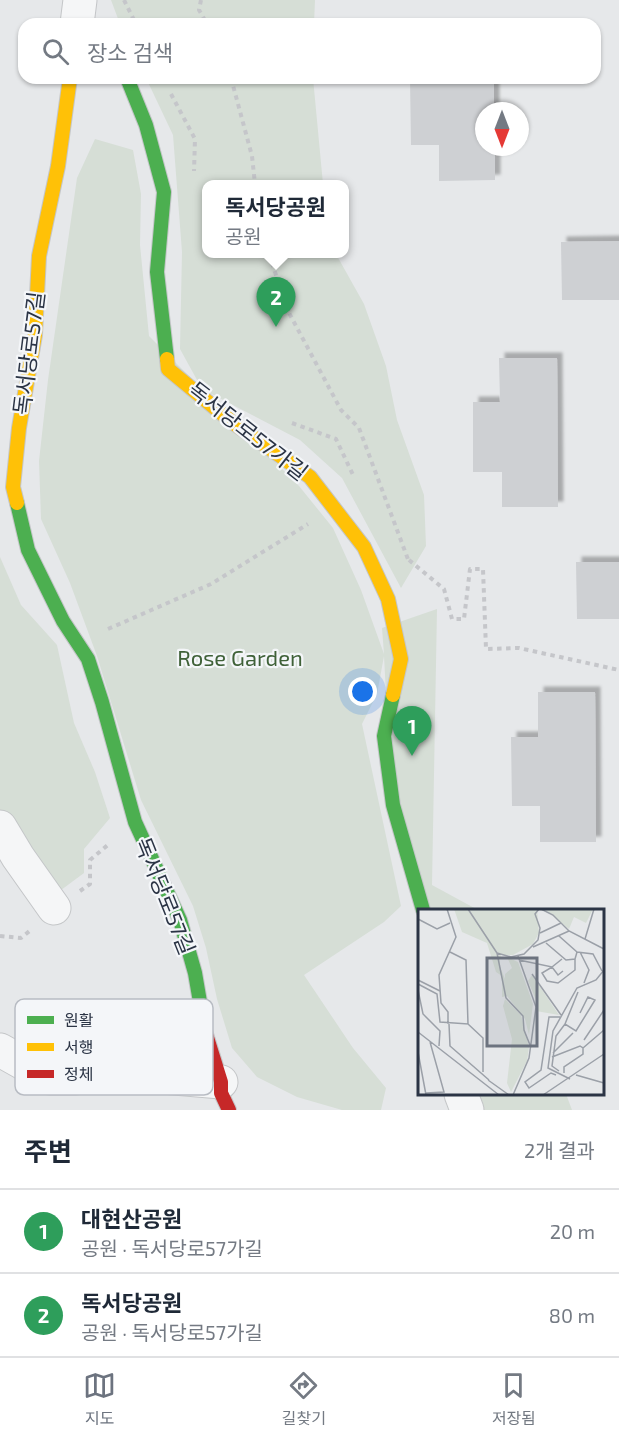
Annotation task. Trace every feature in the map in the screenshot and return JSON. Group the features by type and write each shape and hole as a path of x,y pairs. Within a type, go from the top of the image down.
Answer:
{"street":[{"name":"독서당로57길","path":"69,84 57,166 39,256 35,335 19,428 13,487 28,550 63,621 88,659 135,822 180,920 195,973 199,999"},
{"name":"독서당로57가길","path":"129,84 146,125 164,192 157,272 168,369 232,422 310,477 364,547 388,599 401,658 384,736 393,805 423,909"},
{"path":"0,827 54,908"},
{"path":"0,1050 15,1058"},
{"name":"독서당로57길","path":"213,1058 225,1096"},
{"path":"461,1095 467,1110"}],"path":[{"path":"124,0 133,18"},
{"path":"201,0 199,10 204,18"},
{"path":"233,84 252,156 255,180"},
{"path":"168,88 195,139 193,176"},
{"path":"271,258 288,311 341,410 359,428 408,559 410,571"},
{"path":"284,420 336,439 356,482"},
{"path":"77,643 211,584 334,508"},
{"path":"408,559 444,589 452,620 464,620 470,569 483,569 486,649 519,648 619,670"},
{"name":"독서당로57길","path":"54,908 90,884 90,860 135,822"}],"green space":[{"path":"111,0 315,0 314,18 118,18"},
{"path":"149,84 314,84 323,180 202,180 202,258 338,258 364,304 386,366 397,420 424,495 426,546 401,588 342,478 300,440 202,389 180,349 182,252 173,135"},
{"name":"Rose Garden","path":"95,139 133,150 141,194 140,245 149,336 299,486 333,528 361,590 384,654 382,628 437,609 432,885 476,909 429,909 393,826 384,656 377,694 362,724 401,906 384,922 304,975 353,1048 386,1088 381,1110 342,1110 297,1097 257,1077 232,1048 193,906 141,800 97,656 70,583 41,519 39,461 48,380 77,178"},
{"path":"0,557 21,605 57,645 74,723 95,772 110,818 84,849 84,873 57,893 0,812"},
{"path":"458,1095 566,1095 572,1110 455,1110"}],"building":[{"path":"410,84 494,84 494,102 475,102 475,156 495,156 495,180 439,181 439,145 411,145"},
{"path":"619,241 619,300 562,300 561,242"},
{"path":"499,358 557,358 558,507 502,507 502,472 473,472 473,402 500,402"},
{"path":"576,562 619,562 619,619 577,619"},
{"path":"538,692 595,692 596,842 540,842 540,806 512,806 511,737 538,737"}],"traffic: fast":[{"path":"129,84 146,125 164,192 157,272 167,359"},
{"path":"17,503 28,550 63,621 88,659 135,822 180,920 195,973 199,999"},
{"path":"393,695 384,736 393,805 423,909"}],"traffic: slow":[{"path":"17,503 13,487 19,428 35,335 39,256 58,166 69,84"},
{"path":"167,359 168,369 232,422 310,477 364,547 388,599 401,659 393,695"}],"traffic: jam":[{"path":"213,1056 221,1082 221,1093 229,1110"}],"place":[{"name":"독서당공원","path":"276,327"},
{"name":"대현산공원","path":"412,756"}]}
